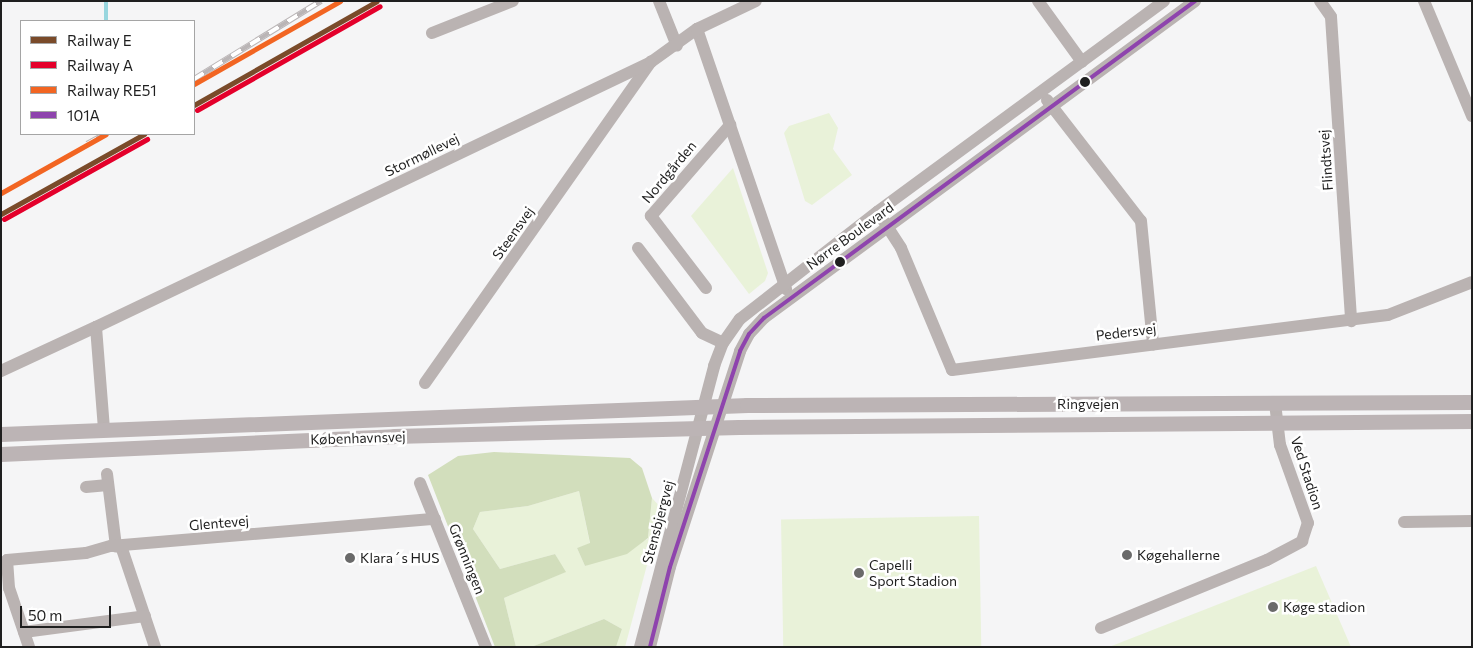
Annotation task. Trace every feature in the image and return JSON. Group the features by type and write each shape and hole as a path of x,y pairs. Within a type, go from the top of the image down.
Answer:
{"main road":[{"name":"Ringvejen","path":"704,406 1472,402"},
{"name":"Københavnsvej","path":"1,434 704,406"},
{"name":"Ringvejen","path":"716,428 929,423 1277,424 1472,421"},
{"name":"Københavnsvej","path":"1,454 394,436 716,428"}],"street":[{"path":"432,33 513,1"},
{"path":"659,1 677,46"},
{"name":"Stormøllevej","path":"1,371 651,62 677,46 698,29 756,1"},
{"path":"1038,1 1082,62"},
{"name":"Nørre Boulevard","path":"704,406 723,343 740,319 782,283 1164,1"},
{"name":"Nørre Boulevard","path":"716,428 740,351 749,334 764,318 1195,1"},
{"name":"Flindtsvej","path":"1320,1 1331,17 1351,322"},
{"path":"1426,2 1472,116"},
{"path":"698,29 782,283 792,298"},
{"name":"Steensvej","path":"425,383 651,62"},
{"path":"609,82 626,99"},
{"path":"1040,92 1141,220 1153,344"},
{"name":"Nordgården","path":"706,288 652,216 730,125"},
{"name":"Pedersvej","path":"877,212 901,248 952,370 1153,344 1351,322 1388,315 1472,282"},
{"path":"638,248 702,333 723,343"},
{"path":"96,327 104,429"},
{"name":"Ved Stadion","path":"1101,628 1267,560 1302,541 1308,523 1285,462 1277,424 1275,403"},
{"name":"Stensbjergvej","path":"640,647 704,406"},
{"name":"Stensbjergvej","path":"650,647 670,567 716,428"},
{"path":"86,487 108,479 118,546 155,647"},
{"name":"Grønningen","path":"420,482 486,647"},
{"name":"Glentevej","path":"24,632 9,588 7,560 86,553 118,546 435,519"},
{"path":"1404,522 1472,522"},
{"path":"29,647 24,632 145,616"}],"green space":[{"path":"829,113 838,128 833,149 852,175 812,205 805,201 784,133 789,126"},
{"path":"733,168 768,273 765,281 749,294 691,216"},
{"path":"494,452 630,458 642,468 652,498 648,538 627,554 585,566 577,548 590,543 579,491 528,506 480,512 473,529 500,569 555,554 566,572 504,598 516,647 495,647 428,475 458,456"},
{"path":"579,491 590,544 577,548 585,566 648,539 652,498 662,509 625,647 616,647 622,629 604,619 531,647 516,647 504,598 565,572 555,554 500,569 473,529 480,512 528,506"},
{"path":"979,516 981,646 783,647 781,519"},
{"name":"Køge stadion","path":"1316,566 1351,647 1109,647"},
{"path":"604,619 622,629 616,647 531,647"}],"waterway":[{"path":"106,1 106,20"}],"railway":[{"path":"195,78 321,1"},
{"path":"87,144 103,135"}],"rail line":[{"name":"RE51","path":"195,83 340,1"},
{"name":"E","path":"195,104 377,1"},
{"name":"A","path":"197,110 380,6"},
{"name":"RE51","path":"1,193 104,135"},
{"name":"E","path":"1,214 142,135"},
{"name":"A","path":"4,219 147,139"}],"transit line":[{"name":"101A","path":"650,647 670,567 740,351 749,334 764,318 1195,1"}],"place":[{"name":"Køgehallerne","path":"1127,555"},
{"name":"Klara´s HUS","path":"350,558"},
{"name":"Capelli Sport Stadion","path":"859,573"},
{"name":"Køge stadion","path":"1273,607"}]}
